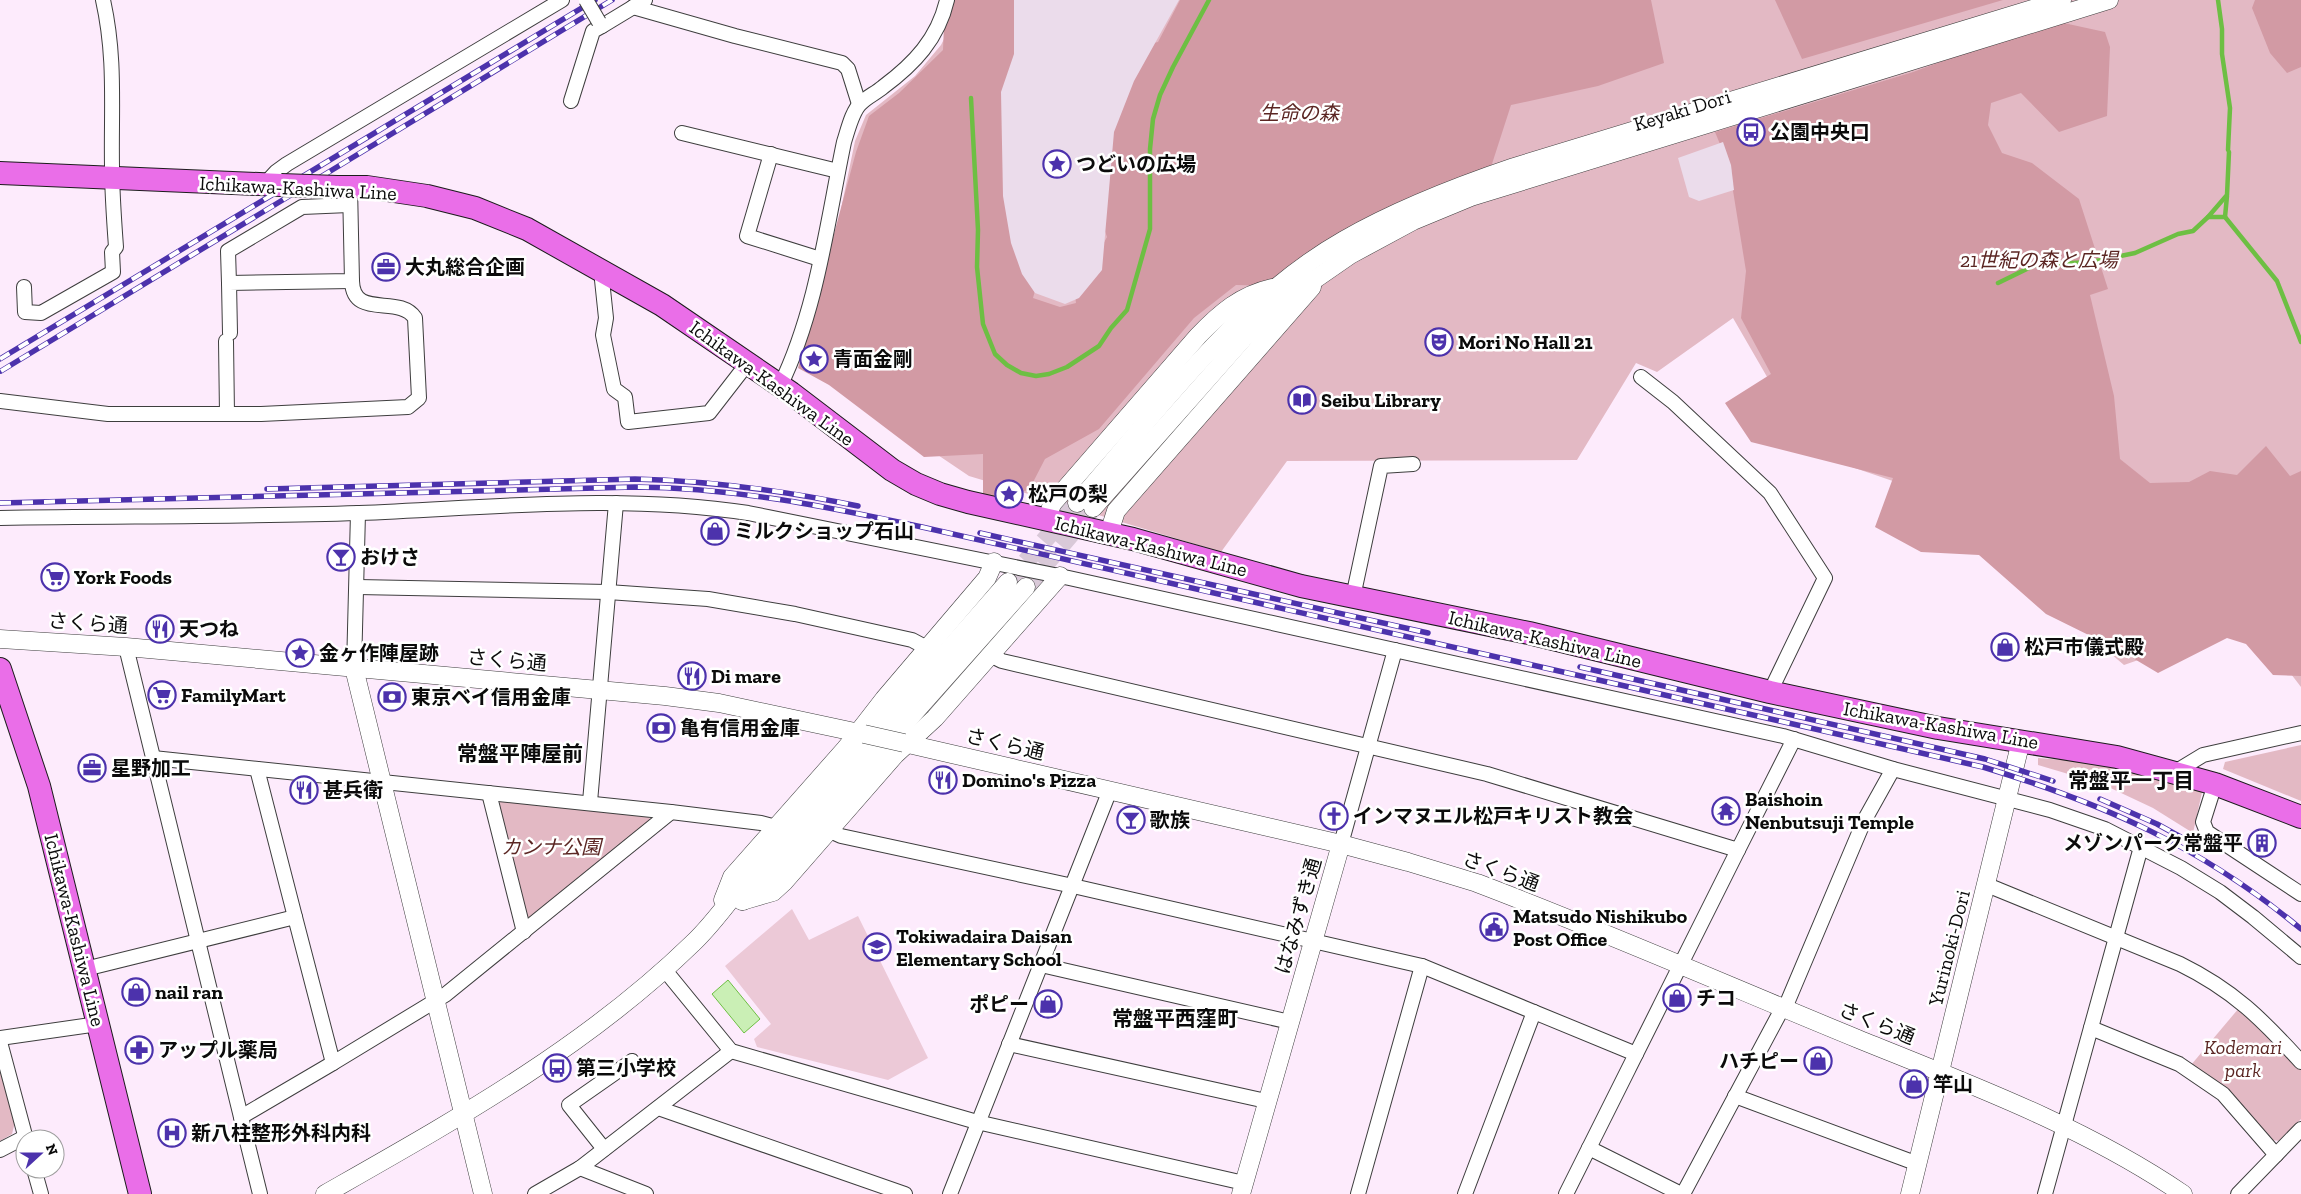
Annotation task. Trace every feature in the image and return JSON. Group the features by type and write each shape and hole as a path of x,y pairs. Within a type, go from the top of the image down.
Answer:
{"main road":[{"name":"Ichikawa-Kashiwa Line","path":"0,173 112,180 272,185 346,193 367,187 427,196 500,216 527,229 662,305 780,386 892,470 916,484 968,502 1109,533 1353,598 1529,632 1770,692 1938,728 2117,757 2215,784 2301,817"},
{"name":"Ichikawa-Kashiwa Line","path":"0,669 39,786 140,1194"}],"street":[{"path":"24,287 25,312 41,313 113,272 112,252 116,247 112,180 114,76 108,23 103,0"},
{"path":"272,185 276,172 287,164 562,0"},
{"path":"586,0 600,24"},
{"path":"780,386 794,357 806,322 844,142 859,104 906,69 931,41 939,27 947,0"},
{"name":"Keyaki Dori","path":"1281,293 1342,241 1404,209 1466,183 2057,6 2109,0"},
{"path":"571,101 593,32 600,24 639,4 735,36 842,62 848,70 859,104"},
{"name":"Keyaki Dori","path":"1281,293 1319,276 1350,255 1413,220 1471,197 2057,6"},
{"path":"682,133 838,171"},
{"path":"770,154 746,236 820,259"},
{"path":"0,401 108,414 227,414 408,407 415,404 419,398 415,318 408,310 371,304 357,298 352,289 346,193 302,207 228,251 227,414"},
{"path":"604,274 602,280 606,318 604,335 614,390 624,397 628,422 709,413 747,364"},
{"path":"1109,533 1116,511 1232,376 1308,294 1319,276"},
{"path":"228,283 352,281"},
{"path":"1047,520 1052,504 1198,336 1220,314 1238,301 1256,292 1281,293"},
{"path":"1085,506 1236,323 1281,293"},
{"path":"1641,377 1673,402 1770,493 1825,578 1770,692"},
{"path":"1353,598 1381,466 1413,464"},
{"path":"0,518 358,513 635,502 715,507 1060,576 1794,739 1893,769 2008,799 2105,829 2141,846 2220,892 2301,957"},
{"path":"590,802 616,503"},
{"path":"358,513 358,587 354,668 380,781 483,1194"},
{"path":"714,921 732,877 861,733 884,699 987,578 994,562"},
{"path":"742,901 773,892 830,831 906,743 935,718 1060,576"},
{"path":"325,1194 464,1115 539,1067 600,1022 664,969 714,921 746,880 1008,582"},
{"path":"358,587 608,592 708,598 785,612 912,640 927,648"},
{"path":"714,921 742,901 818,821 1026,588"},
{"name":"さくら通","path":"0,639 126,647 599,689 719,703 906,743 1341,844 1477,883 1941,1072 2064,1125 2124,1157 2183,1194"},
{"path":"126,647 260,1194"},
{"name":"はなみずき通","path":"1242,1188 1395,650"},
{"path":"990,655 1002,661 1368,748 1487,774 1738,850"},
{"path":"2175,772 2203,755 2301,733"},
{"path":"1566,1194 1794,739"},
{"name":"Yurinoki-Dori","path":"1910,1194 2021,741"},
{"path":"153,758 590,802 761,823 776,827"},
{"path":"257,768 333,1063"},
{"path":"1589,1148 1682,1194 1784,1008 1864,821 1893,769"},
{"path":"2215,784 2203,822 2208,832 2301,894"},
{"path":"950,1194 1110,790"},
{"path":"489,793 524,932"},
{"path":"241,1117 435,1002 671,812"},
{"path":"830,831 841,836 1073,886 1422,966 1636,1054"},
{"path":"2045,1194 2141,846"},
{"path":"1986,886 2180,964 2229,992 2264,1021 2301,1062"},
{"path":"85,969 295,917"},
{"path":"1041,965 1290,1022"},
{"path":"1358,1194 1422,966"},
{"path":"664,969 731,1051 977,1122 1242,1188"},
{"path":"1465,1194 1534,1012"},
{"path":"24,1129 0,1040 98,1024"},
{"path":"2091,1028 2179,1064 2223,1094 2276,1155"},
{"path":"1009,1044 1266,1101"},
{"path":"535,1194 580,1168 731,1051"},
{"path":"604,1149 569,1106 632,1062"},
{"path":"1735,1096 1918,1164"},
{"path":"658,1108 906,1194"},
{"path":"2238,1194 2301,1129"},
{"path":"0,1150 15,1143"},
{"path":"580,1168 646,1194"},
{"path":"37,1179 41,1194"}],"green space":[{"name":"生命の森","path":"945,0 1058,0 1039,276 1033,298 1060,307 1076,303 1072,274 1097,255 1107,237 1088,180 1127,49 1158,42 1180,0 1651,0 1664,63 1598,86 1511,105 1491,167 1287,286 1236,285 1194,318 1099,429 1045,459 1029,490 983,500 983,454 924,457 829,385 798,368 856,152 869,116 899,93 943,50"},
{"name":"21世紀の森と広場","path":"957,0 2301,0 2301,687 2275,653 2241,624 2124,665 1919,490 1811,453 1733,318 1657,372 1636,363 1577,460 1287,461 1221,552 969,476 803,364 827,277 855,141 866,115 915,76 941,45 947,33"},
{"path":"1775,0 2003,0 1802,59"},
{"path":"2255,0 2301,0 2301,67 2287,73 2270,53 2252,8"},
{"path":"2059,22 2105,32 2110,47 2107,116 2059,132 2021,93 1991,103 1988,125 2002,153 2032,163 2079,199 2108,289 2090,295 2114,396 2120,459 2150,483 2189,482 2210,471 2237,475 2266,446 2290,476 2301,471 2301,676 2273,675 2246,644 2227,638 2158,673 2121,651 2046,614 1979,555 1921,552 1875,527 1893,478 1751,442 1725,403 1771,374 1741,318 1746,271 1729,166 1715,132 1913,72 1995,42"},
{"path":"2301,745 2301,801 2223,769 2225,762"},
{"path":"2038,758 2115,764 2202,792 2193,833 2153,808 2102,784 2038,765"},
{"name":"カンナ公園","path":"505,800 649,817 650,819 648,824 530,917 526,917 499,808 500,801"},
{"name":"Kodemari park","path":"2239,1008 2274,1039 2301,1070 2301,1119 2280,1141 2271,1140 2191,1065"},
{"path":"0,1067 15,1122 12,1134 0,1141"}],"shaded area":[{"name":"つどいの広場","path":"1014,0 1179,0 1134,81 1114,132 1102,270 1079,298 1065,304 1035,293 1022,274 1011,243 1003,196 1001,92 1014,54"},
{"path":"1723,142 1731,165 1734,190 1699,201 1689,197 1678,158"},
{"path":"792,909 809,940 858,916 928,1058 888,1080 757,1047 754,1039 771,1024 725,966"},
{"path":"728,980 760,1019 744,1033 712,994"}],"waterway":[{"path":"971,98 978,230 977,267 983,324 995,354 1007,365 1021,373 1036,376 1049,374 1067,367 1099,346 1111,328 1127,310 1150,229 1150,149 1153,119 1160,95 1173,67 1209,0"},
{"path":"2218,0 2222,29 2222,54 2230,108 2228,150"},
{"path":"2229,152 2227,195 2208,217 2225,217 2277,281 2301,342"},
{"path":"2225,217 2227,196"},
{"path":"1998,283 2035,265 2091,262 2135,253 2178,234 2193,231 2208,217"}],"tunnel":[{"path":"1008,582 1077,503"},
{"path":"1026,587 1093,508"}],"railway":[{"path":"0,359 595,0"},
{"path":"1,371 612,0"},
{"path":"267,489 635,479 747,487 858,506"},
{"path":"0,503 635,487 709,491 815,505 922,527 1983,767 2070,796 2151,831 2227,874 2301,929"},
{"path":"980,533 1428,633"},
{"path":"1580,667 1985,759 2053,781"},
{"path":"2100,799 2157,824 2188,841"}],"place":[{"name":"公園中央口","path":"1751,132"},
{"name":"つどいの広場","path":"1057,164"},
{"name":"大丸総合企画","path":"386,267"},
{"name":"Mori No Hall 21","path":"1439,342"},
{"name":"青面金剛","path":"814,359"},
{"name":"Seibu Library","path":"1302,400"},
{"name":"松戸の梨","path":"1009,494"},
{"name":"ミルクショップ石山","path":"715,531"},
{"name":"おけさ","path":"341,557"},
{"name":"York Foods","path":"55,577"},
{"name":"天つね","path":"160,629"},
{"name":"松戸市儀式殿","path":"2005,647"},
{"name":"金ヶ作陣屋跡","path":"300,653"},
{"name":"Di mare","path":"692,676"},
{"name":"FamilyMart","path":"162,695"},
{"name":"東京ベイ信用金庫","path":"392,697"},
{"name":"亀有信用金庫","path":"661,728"},
{"name":"星野加工","path":"92,768"},
{"name":"Domino's Pizza","path":"943,780"},
{"name":"甚兵衛","path":"304,790"},
{"name":"Baishoin Nenbutsuji Temple","path":"1726,811"},
{"name":"インマヌエル松戸キリスト教会","path":"1334,816"},
{"name":"歌族","path":"1131,820"},
{"name":"メゾンパーク常盤平","path":"2262,843"},
{"name":"Matsudo Nishikubo Post Office","path":"1494,927"},
{"name":"Tokiwadaira Daisan Elementary School","path":"877,947"},
{"name":"nail ran","path":"136,992"},
{"name":"チコ","path":"1677,998"},
{"name":"ポピー","path":"1048,1004"},
{"name":"アップル薬局","path":"139,1050"},
{"name":"ハチピー","path":"1818,1061"},
{"name":"第三小学校","path":"557,1068"},
{"name":"竿山","path":"1914,1084"},
{"name":"新八柱整形外科内科","path":"172,1133"}],"district":[{"name":"常盤平陣屋前","path":"520,754"},
{"name":"常盤平一丁目","path":"2131,781"},
{"name":"常盤平西窪町","path":"1175,1019"}]}
